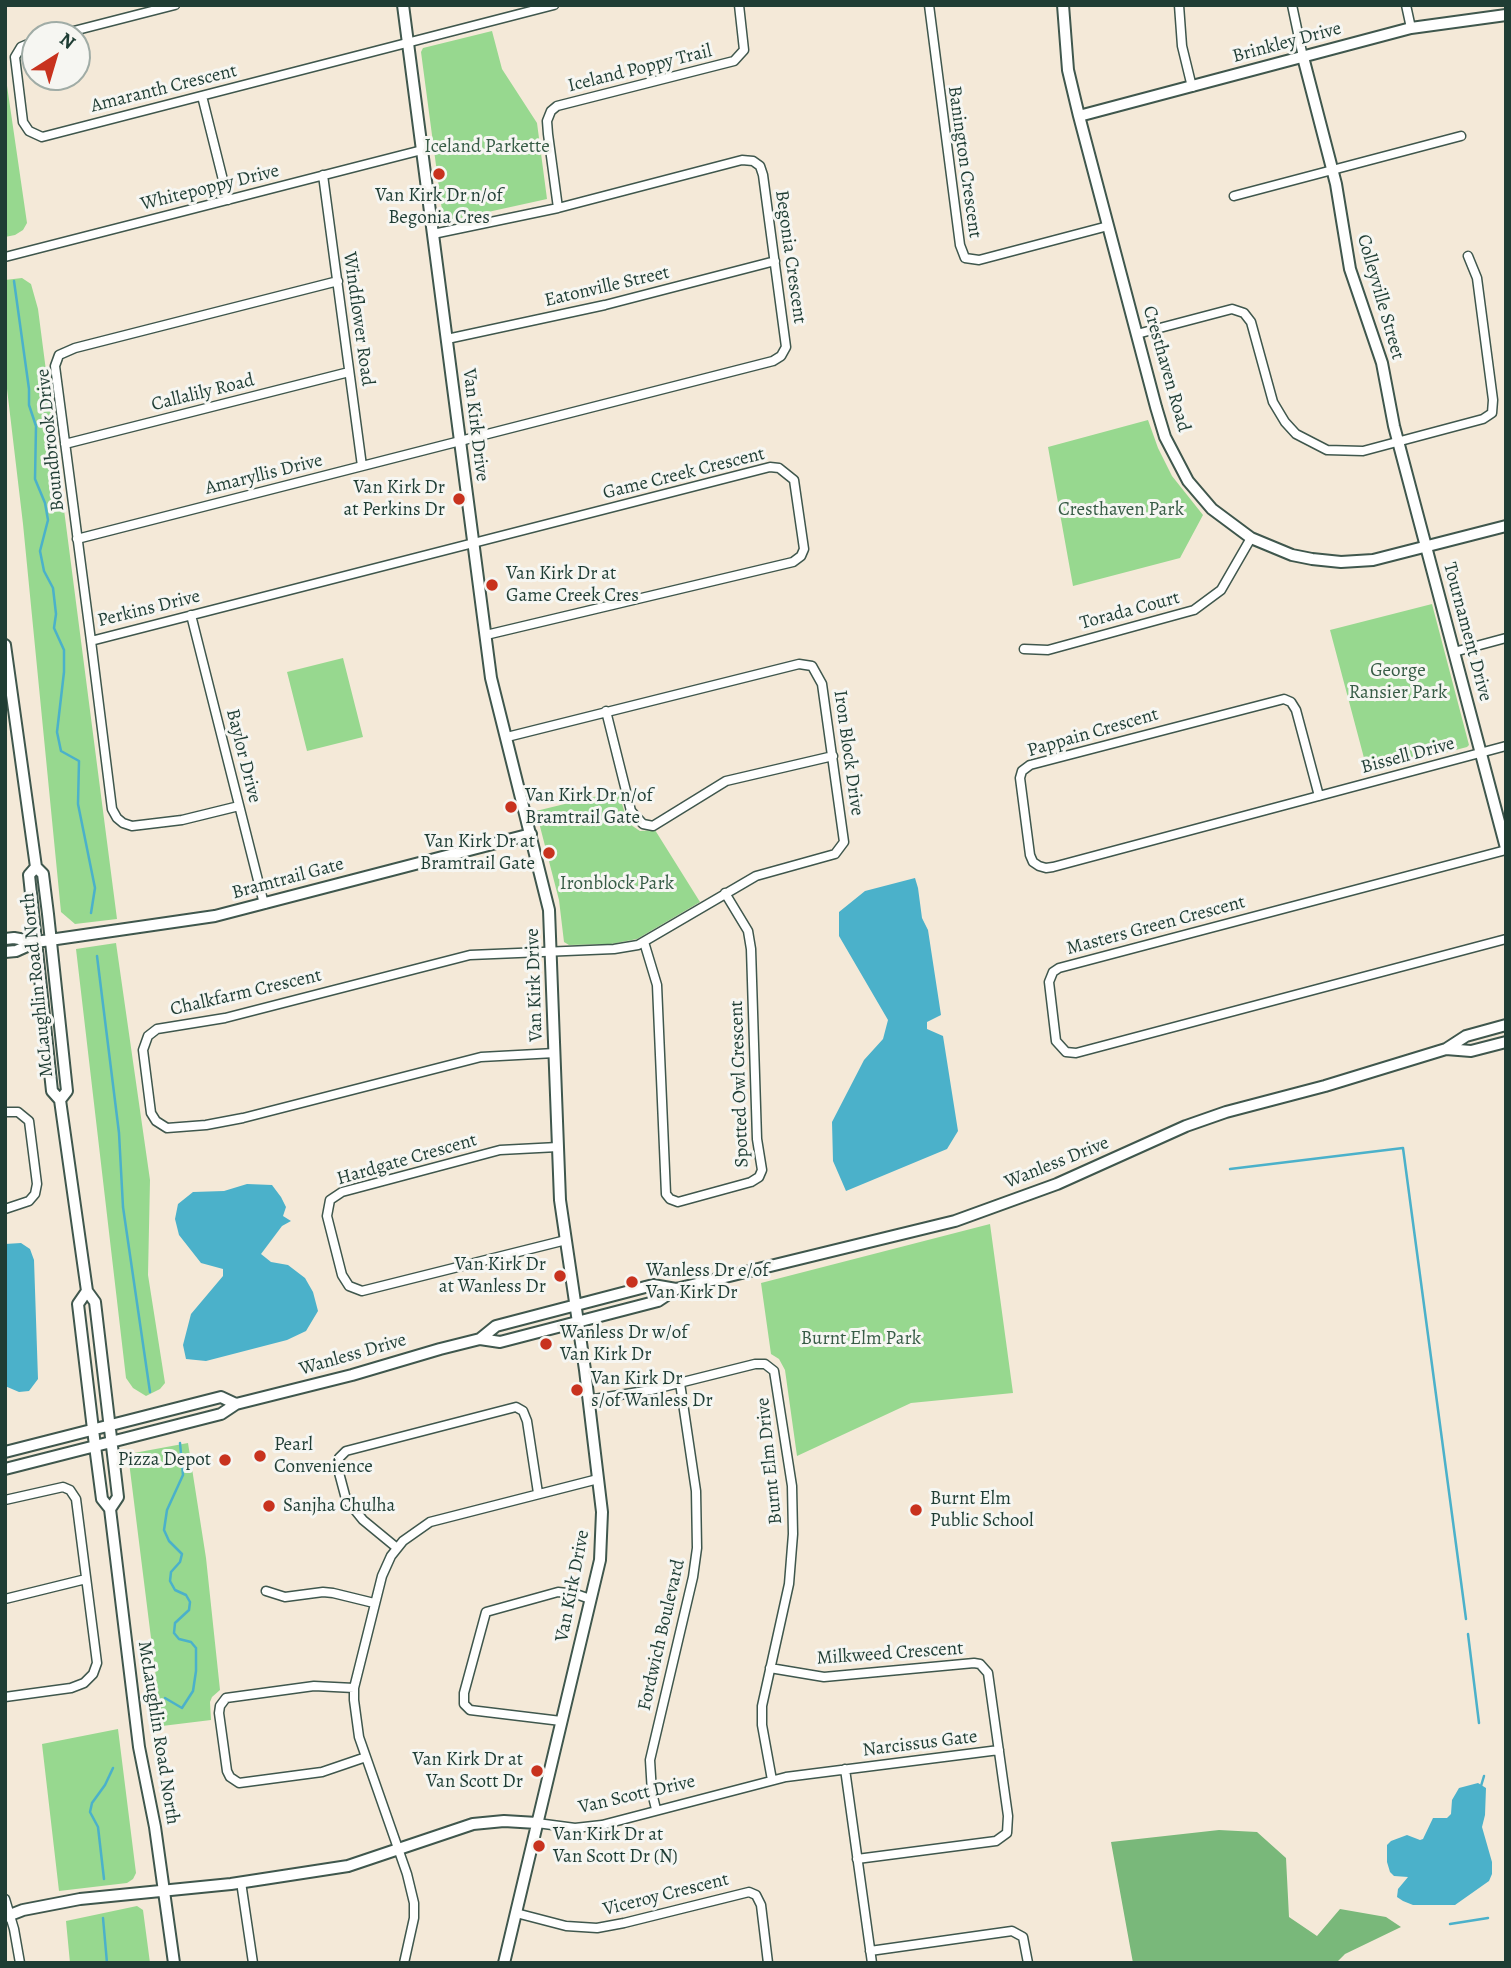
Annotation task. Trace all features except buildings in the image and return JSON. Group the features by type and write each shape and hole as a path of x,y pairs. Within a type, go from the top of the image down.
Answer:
{"street":[{"path":"91,27 175,5"},
{"name":"Van Kirk Drive","path":"403,5 491,678 550,910 560,1200 579,1322 602,1512 602,1540 590,1599 504,1963"},
{"name":"Amaranth Crescent","path":"21,47 15,57 23,122 26,128 42,137 554,5"},
{"name":"Iceland Poppy Trail","path":"558,208 547,121 551,111 557,106 734,61 744,50 739,5"},
{"name":"Banington Crescent","path":"929,5 960,245 965,258 979,260 1108,226"},
{"name":"Cresthaven Road","path":"1063,5 1068,70 1165,437 1180,469 1212,509 1251,538 1292,555 1341,562 1373,560 1506,526"},
{"path":"1179,5 1182,46 1192,87"},
{"path":"1292,5 1303,57"},
{"path":"1406,5 1411,28"},
{"name":"Brinkley Drive","path":"1079,116 1411,28 1506,15"},
{"name":"Colleyville Street","path":"1303,57 1341,208 1350,269 1382,363 1398,442 1426,547"},
{"path":"201,96 228,200"},
{"path":"1234,196 1461,136"},
{"name":"Whitepoppy Drive","path":"5,257 422,150"},
{"name":"Begonia Crescent","path":"433,234 558,208 742,160 753,161 762,171 786,347 777,359 459,441"},
{"name":"Windflower Road","path":"323,175 362,466"},
{"path":"1137,334 1232,309 1247,315 1273,402 1285,422 1296,434 1315,445 1336,451 1363,451 1483,419 1492,413 1493,400 1477,278 1468,256"},
{"name":"Eatonville Street","path":"447,339 605,305 775,261"},
{"name":"Boundbrook Drive","path":"90,641 55,366 59,355 338,281"},
{"name":"Callalily Road","path":"65,444 349,372"},
{"name":"Amaryllis Drive","path":"77,539 459,441"},
{"name":"Game Creek Crescent","path":"472,543 769,467 779,468 794,480 804,550 793,562 486,635"},
{"name":"Torada Court","path":"1024,649 1048,650 1195,610 1221,590 1251,538"},
{"name":"Perkins Drive","path":"239,806 182,820 132,826 117,818 113,809 90,641 472,543"},
{"name":"Tournament Drive","path":"1426,547 1506,849"},
{"name":"Baylor Drive","path":"191,615 264,904"},
{"path":"1454,652 1506,639"},
{"name":"McLaughlin Road North","path":"5,645 36,867 43,874 67,1091 60,1100"},
{"name":"Iron Block Drive","path":"507,737 799,664 812,666 822,684 845,836 839,851 827,857 769,870 644,942 614,950 552,951"},
{"name":"Pappain Crescent","path":"1284,699 1291,702 1296,710 1319,796 1046,868 1033,862 1030,855 1020,778 1022,771 1030,765 1284,699"},
{"path":"606,711 631,811 643,824 653,826 726,781 833,756"},
{"name":"Bissell Drive","path":"1319,796 1506,747"},
{"name":"Bramtrail Gate","path":"36,942 195,920 531,834"},
{"name":"Masters Green Crescent","path":"1506,849 1059,968 1053,972 1049,982 1056,1041 1066,1052 1076,1053 1506,939"},
{"name":"McLaughlin Road North","path":"36,867 29,875 52,1091 60,1100 87,1291 95,1302 118,1497 110,1509"},
{"name":"Spotted Owl Crescent","path":"644,942 657,985 666,1194 678,1202 751,1182 760,1177 762,1170 757,1139 751,949 748,931 725,893"},
{"path":"5,939 36,942"},
{"path":"5,952 16,951 36,942"},
{"name":"Chalkfarm Crescent","path":"552,951 470,955 225,1018 157,1029 148,1036 143,1050 151,1113 156,1121 172,1129 243,1118 481,1057 555,1053"},
{"name":"Wanless Drive","path":"5,1469 221,1414 236,1404 480,1339 500,1342 658,1301 676,1289 955,1221 1057,1184 1186,1126 1446,1049 1465,1036 1506,1025"},
{"name":"Wanless Drive","path":"1446,1049 1471,1051 1506,1042"},
{"path":"5,1112 18,1112 29,1121 37,1184 35,1194 29,1202 5,1209"},
{"name":"Hardgate Crescent","path":"558,1147 500,1150 342,1192 328,1203 327,1216 342,1275 349,1286 357,1290 367,1290 566,1240"},
{"name":"Wanless Drive","path":"480,1339 496,1326 653,1285 676,1289"},
{"name":"McLaughlin Road North","path":"87,1291 78,1304 95,1446 102,1499 110,1509 139,1747 155,1827 174,1963"},
{"name":"Burnt Elm Drive","path":"588,1400 680,1383 760,1364 768,1365 776,1376 792,1486 793,1534 789,1584 762,1716 772,1780"},
{"name":"Fordwich Boulevard","path":"656,1809 650,1760 693,1577 697,1548 696,1491 680,1383"},
{"name":"Wanless Drive","path":"5,1452 221,1397 236,1404"},
{"path":"397,1548 363,1520 346,1499 338,1469 339,1458 346,1451 516,1407 523,1411 527,1421 538,1493"},
{"path":"404,1963 414,1919 414,1903 355,1716 354,1688 384,1570 408,1536 430,1522 597,1479"},
{"path":"5,1500 63,1487 70,1490 76,1499 97,1663 93,1674 84,1683 71,1688 5,1697"},
{"path":"5,1599 86,1579"},
{"path":"266,1591 285,1597 323,1592 374,1603"},
{"path":"561,1721 470,1710 464,1704 464,1693 486,1612 558,1592 590,1599"},
{"name":"Milkweed Crescent","path":"770,1668 824,1677 980,1664 988,1673 1008,1823 1007,1833 1001,1839 857,1859"},
{"path":"354,1688 314,1686 226,1698 219,1713 227,1771 230,1777 239,1783 322,1772 366,1757"},
{"name":"Narcissus Gate","path":"845,1769 999,1750"},
{"path":"845,1769 872,1963"},
{"name":"Van Scott Drive","path":"8,1916 23,1910 80,1899 241,1882 348,1866 473,1825 504,1821 575,1828 601,1825 772,1780 845,1769"},
{"path":"241,1882 253,1963"},
{"name":"Viceroy Crescent","path":"516,1913 566,1926 597,1928 750,1892 756,1895 761,1905 768,1963"},
{"path":"5,1899 20,1963"},
{"path":"870,1951 1012,1931 1023,1937 1028,1963"}],"green space":[{"name":"Iceland Parkette","path":"492,31 502,69 537,123 547,199 447,221 443,218 421,52 423,48"},
{"path":"5,72 27,223 23,230 5,237"},
{"path":"22,278 31,284 38,309 117,919 75,924 61,912 23,524 5,372 5,280"},
{"name":"Cresthaven Park","path":"1148,420 1172,476 1203,515 1180,558 1073,586 1048,447"},
{"name":"George Ransier Park","path":"1432,604 1469,745 1368,773 1330,630"},
{"path":"343,658 363,737 307,751 287,672"},
{"name":"Ironblock Park","path":"618,791 628,823 640,831 655,830 700,902 637,939 611,944 569,945 564,942 559,900 536,811"},
{"path":"116,943 150,1180 148,1275 165,1383 160,1389 146,1396 133,1388 126,1378 76,949"},
{"name":"Burnt Elm Park","path":"990,1224 1013,1393 911,1403 797,1456 785,1370 779,1359 771,1354 761,1283"},
{"path":"188,1443 206,1558 220,1690 210,1702 211,1720 162,1726 129,1462 134,1453"},
{"path":"118,1729 136,1873 127,1883 59,1891 42,1744"},
{"path":"1219,1830 1257,1832 1286,1858 1289,1917 1317,1936 1340,1909 1386,1917 1401,1927 1345,1954 1336,1963 1133,1963 1111,1842"},
{"path":"137,1906 143,1910 150,1963 70,1963 66,1921"}],"water":[{"path":"915,878 922,918 928,930 941,1015 927,1022 927,1029 943,1036 958,1131 947,1149 846,1191 833,1161 832,1122 864,1060 883,1039 888,1020 839,936 839,912 865,891"},
{"path":"247,1184 272,1185 281,1197 286,1207 283,1216 291,1221 282,1226 261,1254 271,1262 288,1265 305,1278 313,1292 318,1311 306,1331 287,1340 206,1361 186,1359 183,1345 191,1314 223,1276 223,1269 201,1263 179,1235 175,1219 178,1204 193,1192 224,1191"},
{"path":"21,1243 30,1249 34,1260 38,1379 29,1391 19,1392 5,1386 5,1244"},
{"path":"1478,1783 1486,1788 1482,1827 1492,1862 1489,1881 1455,1905 1413,1905 1397,1897 1398,1889 1408,1877 1394,1876 1390,1872 1387,1845 1407,1835 1423,1839 1433,1818 1447,1818 1451,1814 1452,1800 1459,1788"}],"waterway":[{"path":"14,281 29,405 36,426 35,479 45,503 48,520 40,551 44,571 53,588 56,614 54,628 64,650 57,732 61,751 79,761 78,804 95,888 91,913"},
{"path":"97,956 119,1133 123,1207 150,1392"},
{"path":"1230,1169 1403,1148 1466,1619"},
{"path":"165,1698 182,1708 193,1691 196,1671 196,1648 191,1642 179,1639 174,1633 175,1623 189,1610 190,1602 186,1595 175,1590 170,1581 171,1572 180,1562 182,1554 169,1541 164,1530 167,1510 183,1475 180,1443"},
{"path":"1468,1634 1479,1723"},
{"path":"104,1879 98,1827 90,1812 92,1803 113,1768"},
{"path":"1481,1786 1484,1776"},
{"path":"103,1918 107,1963"},
{"path":"1450,1924 1488,1918"}],"place":[{"name":"Van Kirk Dr n/of Begonia Cres","path":"439,174"},
{"name":"Van Kirk Dr at Perkins Dr","path":"459,499"},
{"name":"Van Kirk Dr at Game Creek Cres","path":"492,585"},
{"name":"Van Kirk Dr n/of Bramtrail Gate","path":"511,807"},
{"name":"Van Kirk Dr at Bramtrail Gate","path":"549,853"},
{"name":"Van Kirk Dr at Wanless Dr","path":"560,1276"},
{"name":"Wanless Dr e/of Van Kirk Dr","path":"632,1282"},
{"name":"Wanless Dr w/of Van Kirk Dr","path":"546,1344"},
{"name":"Van Kirk Dr s/of Wanless Dr","path":"577,1390"},
{"name":"Pearl Convenience","path":"260,1456"},
{"name":"Pizza Depot","path":"225,1460"},
{"name":"Sanjha Chulha","path":"269,1506"},
{"name":"Burnt Elm Public School","path":"916,1510"},
{"name":"Van Kirk Dr at Van Scott Dr","path":"537,1771"},
{"name":"Van Kirk Dr at Van Scott Dr (N)","path":"539,1846"}]}
